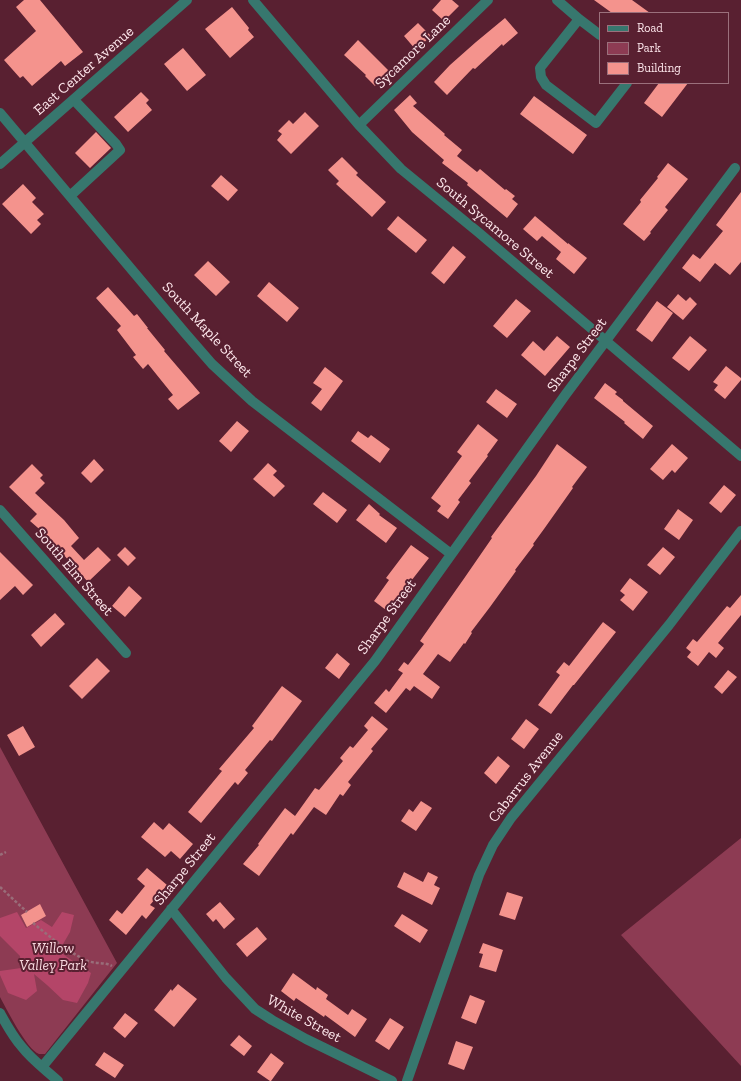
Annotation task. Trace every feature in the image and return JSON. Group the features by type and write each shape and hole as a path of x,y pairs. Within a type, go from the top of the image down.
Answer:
{"street":[{"name":"East Center Avenue","path":"0,164 187,0"},
{"name":"South Sycamore Street","path":"254,0 359,125 401,170 478,232 741,456"},
{"name":"Sycamore Lane","path":"359,125 488,0"},
{"path":"557,0 578,19 599,34"},
{"path":"578,19 540,68 541,77 546,85 596,123 626,84"},
{"path":"70,196 120,150 74,100"},
{"name":"South Maple Street","path":"0,113 212,364 246,395 451,554"},
{"name":"Sharpe Street","path":"42,1067 374,661 566,394 735,168"},
{"name":"South Elm Street","path":"0,510 126,653"},
{"name":"Cabarrus Avenue","path":"407,1081 479,875 493,845 511,818 669,625 741,531"},
{"name":"White Street","path":"172,909 226,978 255,1009 306,1038 392,1081"},
{"path":"0,1012 22,1047 58,1081"}],"path":[{"path":"0,855 6,852"},
{"path":"0,887 27,912"},
{"path":"33,923 56,941 88,961 112,966"}],"green space":[{"name":"Willow Valley Park","path":"0,747 117,963 45,1054 39,1054 29,1045 17,1028 0,997"},
{"path":"741,838 741,1066 621,935"},
{"path":"17,912 26,928 41,920 52,927 62,912 74,915 70,932 59,951 91,973 88,983 77,1003 63,1000 34,974 37,991 26,1000 8,993 0,975 0,971 21,968 20,956 0,936 0,918"}],"building":[{"path":"24,0 40,0 83,52 65,66 61,61 32,86 23,76 20,78 4,60 36,31 16,7"},
{"path":"441,0 452,0 459,6 444,21 432,10"},
{"path":"594,0 632,0 649,12 611,12"},
{"path":"232,7 249,28 248,30 254,37 230,58 205,29"},
{"path":"505,18 518,33 503,46 502,44 475,69 473,68 447,95 434,82 450,65"},
{"path":"418,23 431,36 416,50 404,36"},
{"path":"358,40 389,71 375,86 365,76 366,75 344,55"},
{"path":"183,48 206,75 187,91 164,64"},
{"path":"658,84 687,84 662,117 644,103"},
{"path":"141,92 149,100 146,103 152,110 128,132 114,117"},
{"path":"410,95 417,103 413,106 462,150 457,156 477,172 480,169 505,190 506,189 515,196 512,199 518,204 507,218 467,185 468,183 442,163 444,160 412,132 394,110"},
{"path":"534,96 587,135 573,154 520,114"},
{"path":"305,112 319,126 291,154 277,140 282,134 278,131 289,120 293,124"},
{"path":"96,132 111,148 90,168 75,153"},
{"path":"342,157 358,173 356,175 386,202 372,217 336,184 339,181 328,170"},
{"path":"668,163 688,179 665,207 668,210 644,241 623,224 641,202 640,200"},
{"path":"221,175 238,190 228,201 211,186"},
{"path":"23,184 36,198 32,202 44,214 37,220 41,224 31,234 2,204"},
{"path":"741,192 741,262 730,275 715,263 700,282 682,268 693,254 700,259 723,231 716,225"},
{"path":"398,216 427,240 416,253 387,229"},
{"path":"535,216 587,258 574,274 556,259 561,252 542,236 537,241 523,229"},
{"path":"453,246 466,257 444,284 431,273"},
{"path":"208,261 230,282 216,296 194,275"},
{"path":"269,282 299,308 287,322 257,296"},
{"path":"108,287 134,316 137,314 165,350 164,351 200,393 178,410 168,399 173,395 148,364 143,369 133,357 136,355 117,330 121,326 96,298"},
{"path":"678,294 686,301 690,297 697,304 683,320 667,307"},
{"path":"516,299 531,311 507,338 493,326"},
{"path":"657,301 673,313 652,342 636,330"},
{"path":"557,336 570,347 545,376 521,355 533,341 544,351"},
{"path":"690,336 707,350 689,371 672,358"},
{"path":"726,366 741,378 741,380 725,399 714,390 718,385 713,382"},
{"path":"325,367 343,381 321,411 311,403 322,389 313,383"},
{"path":"605,383 617,392 615,394 653,426 643,439 624,423 625,422 594,398"},
{"path":"496,389 517,404 507,418 486,402"},
{"path":"237,421 249,431 231,452 219,441"},
{"path":"478,424 498,440 469,481 471,483 458,500 460,502 448,519 437,511 441,506 431,498 462,456 457,452"},
{"path":"358,431 368,438 371,435 390,449 380,463 351,441"},
{"path":"557,444 587,467 533,544 534,545 515,570 516,571 471,632 472,633 465,644 464,643 450,662 438,654 423,674 440,687 432,699 414,686 410,691 406,688 386,713 374,703 386,689 389,692 403,673 398,670 404,662 408,665 424,644 420,641"},
{"path":"672,444 688,458 675,473 672,470 663,480 650,469"},
{"path":"94,459 104,470 91,483 81,473"},
{"path":"268,463 277,471 273,475 285,486 274,497 253,479"},
{"path":"32,464 43,475 40,478 45,483 35,493 64,520 79,538 71,546 84,560 98,547 111,560 88,582 45,534 30,521 37,514 9,487"},
{"path":"724,485 736,495 721,513 709,503"},
{"path":"323,492 347,510 337,523 313,504"},
{"path":"369,504 380,514 379,515 397,528 386,543 356,520"},
{"path":"678,509 693,520 679,540 664,529"},
{"path":"411,545 429,558 397,599 399,601 390,613 374,601 389,580 386,578"},
{"path":"125,547 136,558 128,566 117,555"},
{"path":"663,547 675,557 660,575 647,565"},
{"path":"0,552 33,585 23,595 15,586 0,600"},
{"path":"630,578 648,592 633,611 620,600 625,595 620,591"},
{"path":"129,586 142,598 125,617 112,606"},
{"path":"741,595 741,615 718,643 724,648 716,658 709,652 698,666 687,657 691,652 686,648 693,639 697,642 727,606 730,608"},
{"path":"55,613 65,624 41,647 31,635"},
{"path":"603,622 616,632 551,714 538,705 560,675 556,672 564,662 569,666"},
{"path":"337,653 350,664 339,679 325,668"},
{"path":"97,658 110,671 82,699 69,686"},
{"path":"728,670 737,677 722,694 714,687"},
{"path":"282,686 302,701 272,741 270,740 245,770 248,773 238,785 235,782 201,823 188,812 222,771 219,769 254,728 252,726"},
{"path":"372,716 388,729 371,749 373,751 348,782 351,785 343,796 340,794 326,815 314,807 293,835 291,833 259,876 243,864 259,845 258,844 285,808 295,816 315,788 319,790 343,761 340,758 350,746 353,748 368,730 364,726"},
{"path":"526,719 539,729 524,749 511,739"},
{"path":"23,726 35,747 19,756 7,735"},
{"path":"498,756 510,766 496,784 484,773"},
{"path":"421,801 432,808 416,831 401,821 409,809 413,812"},
{"path":"154,822 163,830 169,823 193,844 180,859 171,851 165,857 141,837"},
{"path":"147,868 167,885 150,905 155,908 146,919 142,915 126,935 109,920 117,910 122,914 145,886 137,879"},
{"path":"404,872 423,882 428,872 438,877 434,885 440,888 432,905 397,887"},
{"path":"507,892 523,897 515,920 499,915"},
{"path":"220,902 235,919 224,929 216,919 213,922 206,914"},
{"path":"40,904 46,916 27,927 21,915"},
{"path":"402,914 428,930 420,943 394,926"},
{"path":"257,927 267,939 247,957 236,944"},
{"path":"483,943 503,950 496,972 479,967 483,954 479,953"},
{"path":"293,973 316,990 317,987 328,995 326,999 348,1015 352,1009 367,1019 355,1037 325,1015 324,1017 296,998 294,1001 281,991"},
{"path":"178,984 197,999 174,1027 154,1010 171,989 172,991"},
{"path":"470,995 485,1001 476,1024 461,1018"},
{"path":"125,1013 138,1023 125,1038 113,1028"},
{"path":"390,1018 404,1027 389,1050 375,1041"},
{"path":"239,1035 252,1046 244,1056 230,1045"},
{"path":"456,1041 473,1047 464,1070 448,1064"},
{"path":"104,1052 124,1065 115,1078 95,1065"},
{"path":"271,1053 284,1063 270,1081 257,1072"}]}
